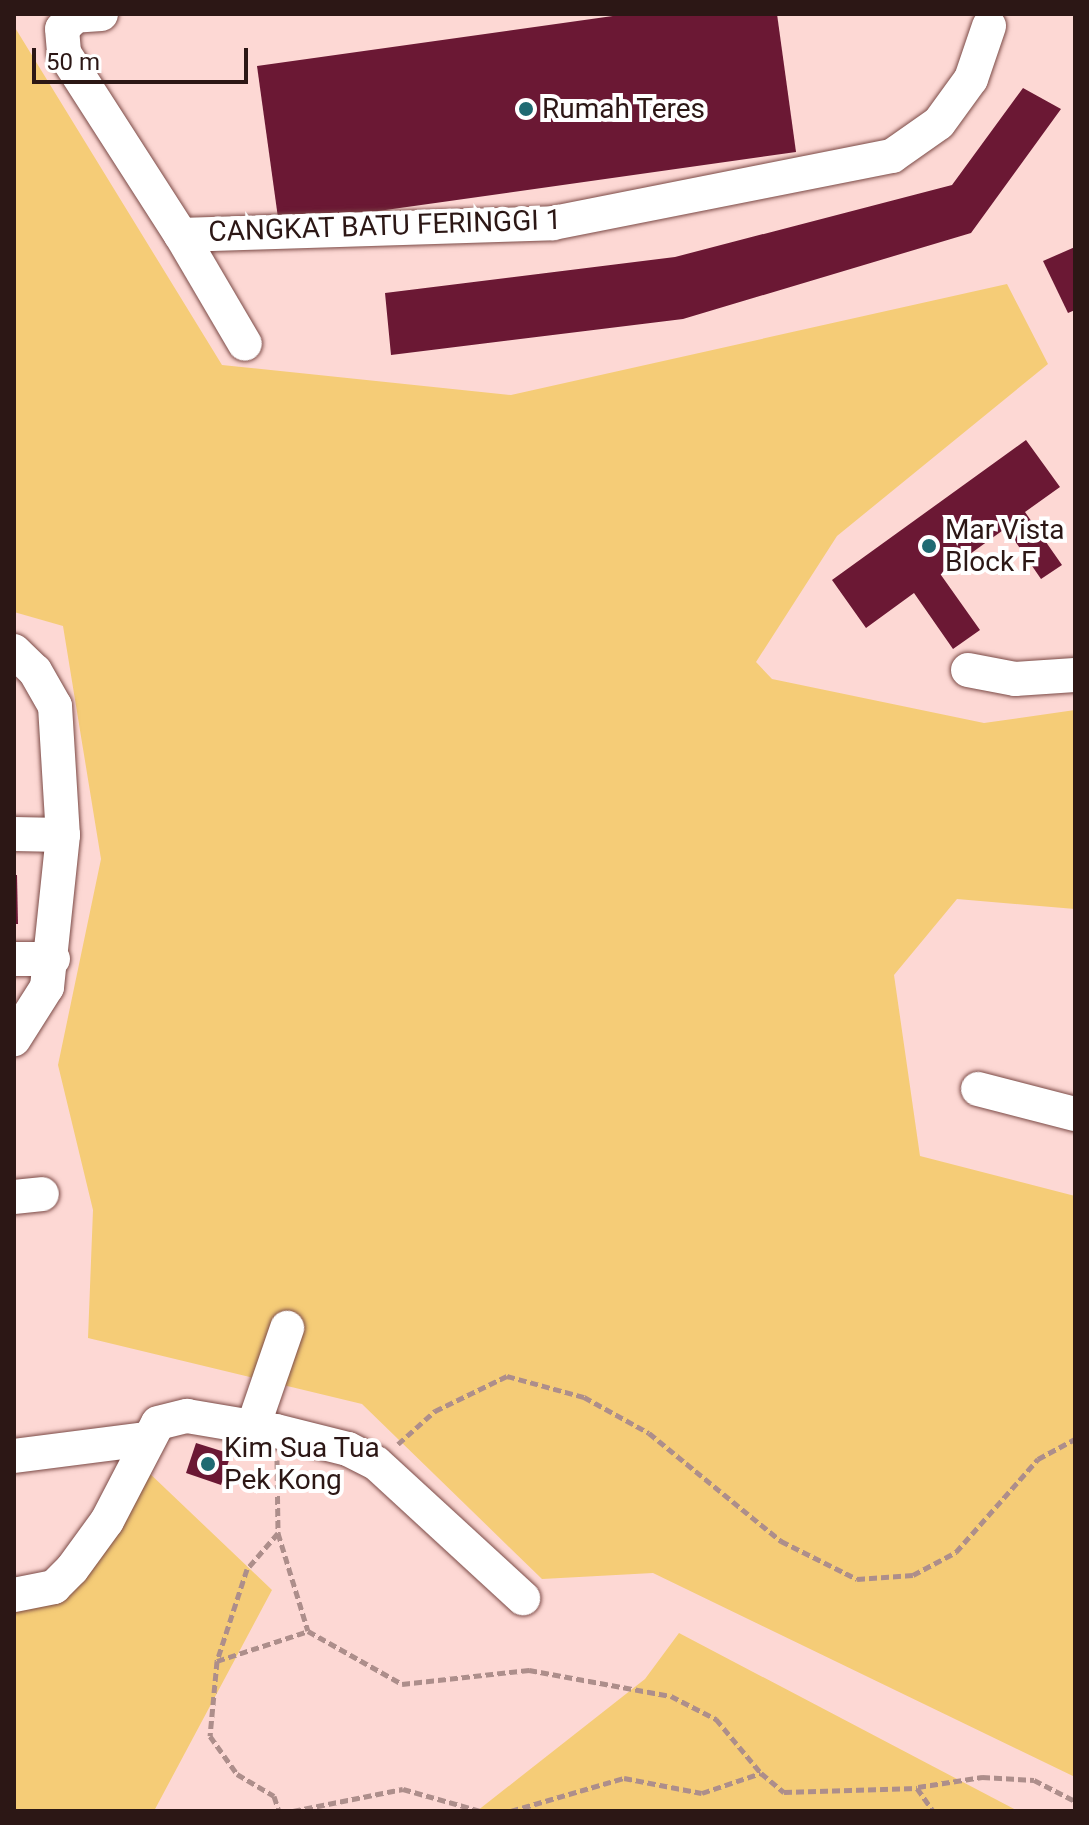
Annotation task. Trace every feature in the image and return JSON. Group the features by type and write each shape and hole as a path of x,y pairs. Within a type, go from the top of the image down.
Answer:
{"street":[{"name":"CANGKAT BATU FERINGGI 1","path":"101,14 75,16 62,29 64,53 181,235 553,223 892,156 939,123 971,79 989,26"},
{"path":"181,235 245,344"},
{"path":"14,651 35,671 55,706 63,835 53,959 47,987 14,1039"},
{"path":"968,670 1015,679 1075,675"},
{"path":"14,834 63,835"},
{"path":"14,959 53,959"},
{"path":"978,1089 1075,1114"},
{"path":"265,1429 287,1328"},
{"path":"14,1595 54,1587 72,1569 107,1521 146,1439 158,1423 172,1417 265,1429 348,1449 376,1463 523,1598"},
{"path":"14,1456 146,1439"}],"path":[{"path":"376,1463 435,1411 507,1376 584,1397 649,1433 781,1541 857,1579 913,1575 956,1552 1038,1459 1075,1439"},
{"path":"265,1429 278,1533 308,1631 402,1684 529,1670 671,1696 716,1719 761,1773 784,1792 917,1788 982,1777 1034,1780 1075,1801"},
{"path":"278,1533 247,1569 217,1661 210,1736 237,1774 274,1796 279,1811"},
{"path":"217,1661 308,1631"},
{"path":"511,1811 624,1778 702,1793 761,1773"},
{"path":"917,1788 933,1811"},
{"path":"293,1811 403,1789 481,1811"}],"shaded area":[{"path":"14,26 222,365 511,395 1007,284 1048,364 837,536 756,662 772,679 984,723 1075,710 1075,909 957,899 894,975 920,1156 1075,1196 1075,1777 653,1573 542,1579 362,1404 88,1338 93,1210 58,1065 101,859 63,626 14,612"},
{"path":"146,1470 272,1590 154,1811 14,1811 14,1603 59,1598"},
{"path":"679,1633 1018,1811 477,1811 645,1679"}],"building":[{"name":"Rumah Teres","path":"627,14 777,14 796,152 279,225 257,66"},
{"path":"1023,88 1061,109 971,233 683,319 391,355 385,293 675,257 952,185"},
{"path":"1075,247 1075,310 1068,313 1043,261"},
{"name":"Mar Vista Block F","path":"1026,440 1060,487 1025,512 1062,565 1041,579 1006,528 941,575 980,630 953,649 914,593 866,628 832,580"},
{"path":"14,875 17,875 18,924 14,924"},
{"name":"Kim Sua Tua Pek Kong","path":"196,1443 231,1454 221,1485 186,1473"}],"place":[{"name":"Rumah Teres","path":"526,109"},
{"name":"Mar Vista Block F","path":"929,546"},
{"name":"Kim Sua Tua Pek Kong","path":"208,1464"}]}
